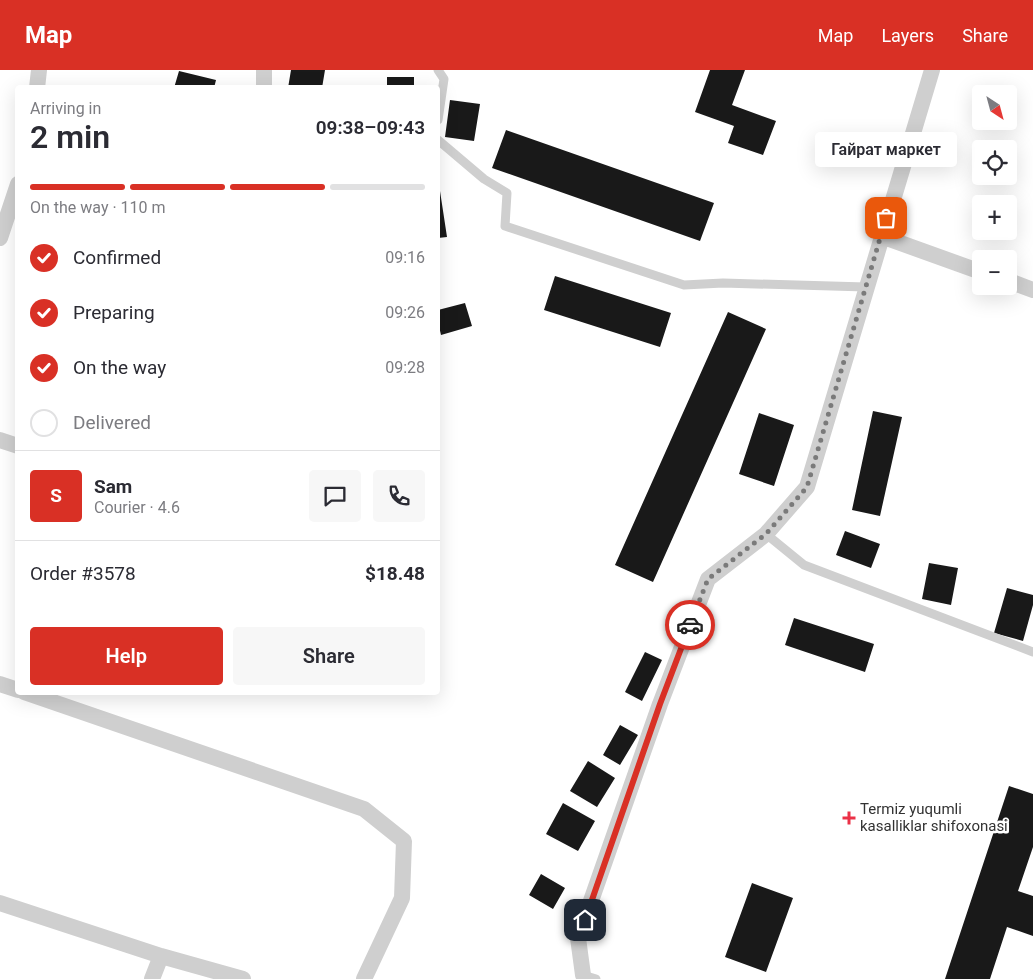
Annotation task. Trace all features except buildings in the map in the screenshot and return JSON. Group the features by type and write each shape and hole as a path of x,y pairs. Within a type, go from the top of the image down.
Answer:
{"street":[{"path":"37,85 39,70"},
{"path":"264,70 264,85"},
{"path":"590,977 578,938 660,704 708,579 766,534 807,487 932,70"},
{"path":"0,238 15,193"},
{"path":"881,236 972,269"},
{"path":"1017,284 1033,290"},
{"path":"0,440 15,445"},
{"path":"0,684 15,689"},
{"path":"33,695 364,808 404,842 402,898 364,979"},
{"path":"0,903 161,956 243,979"},
{"path":"152,979 161,956"}],"lane":[{"path":"438,70 444,79 440,106"},
{"path":"440,142 484,179 507,193 505,226 684,285 722,283 866,287"},
{"path":"766,534 804,565 1033,652"}],"way so far":[{"path":"690,625 708,579 766,534 807,487 886,218"}],"place":[{"name":"Гайрат маркет","path":"886,218"},
{"name":"Termiz yuqumli kasalliklar shifoxonasi","path":"849,818"}],"route":[{"path":"585,920 660,704 690,625"}]}
